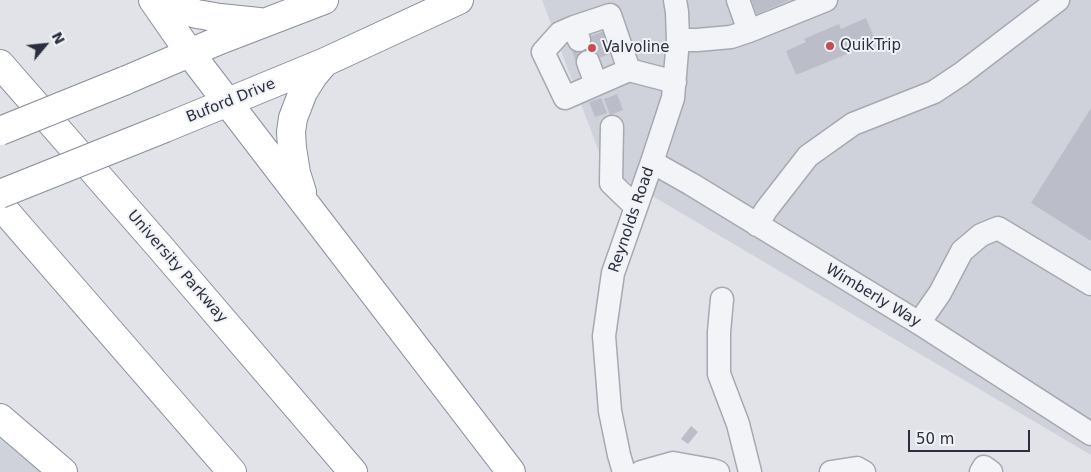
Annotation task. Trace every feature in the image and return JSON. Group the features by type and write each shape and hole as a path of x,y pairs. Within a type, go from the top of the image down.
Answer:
{"highway":[{"path":"153,0 196,14 266,22"},
{"path":"153,0 189,52 511,472"},
{"path":"0,131 124,81 189,52 324,0"},
{"name":"Buford Drive","path":"0,194 228,103 325,62 459,0"},
{"path":"306,206 296,173 291,132 293,118 303,92 325,62"},
{"name":"University Parkway","path":"0,64 353,472"},
{"path":"0,205 232,472"},
{"path":"0,418 62,472"}],"street":[{"name":"Reynolds Road","path":"624,472 610,411 604,336 613,273 673,98 678,40 675,0"},
{"path":"738,0 749,31"},
{"path":"678,40 731,37 826,0"},
{"path":"756,224 808,156 853,124 934,92 1058,0"},
{"path":"629,70 610,15 576,34 560,33 543,52 565,98 629,70 675,82"},
{"path":"588,62 596,84"},
{"path":"612,127 611,183 636,207"},
{"name":"Wimberly Way","path":"652,162 919,323 1091,434"},
{"path":"919,323 940,293 962,251 981,235 998,228 1091,284"},
{"path":"722,299 719,332 719,374 738,424 750,472"},
{"path":"641,472 673,463 718,472"},
{"path":"981,472 984,467 991,472"},
{"path":"831,472 857,468 864,472"}],"shaded area":[{"path":"542,0 1091,0 1091,455 605,168"},
{"path":"0,422 48,472 0,472"}],"building":[{"path":"751,0 790,0 757,14"},
{"name":"QuikTrip","path":"866,18 876,42 796,75 786,51 806,42 804,39 839,24 841,29"},
{"name":"Valvoline","path":"607,30 615,52 577,66 570,44"},
{"path":"617,94 623,110 610,115 604,99"},
{"path":"601,98 607,113 595,117 589,102"},
{"path":"1091,108 1091,241 1031,203"},
{"path":"691,426 698,432 688,444 681,439"}],"place":[{"name":"QuikTrip","path":"830,46"},
{"name":"Valvoline","path":"592,48"}]}
